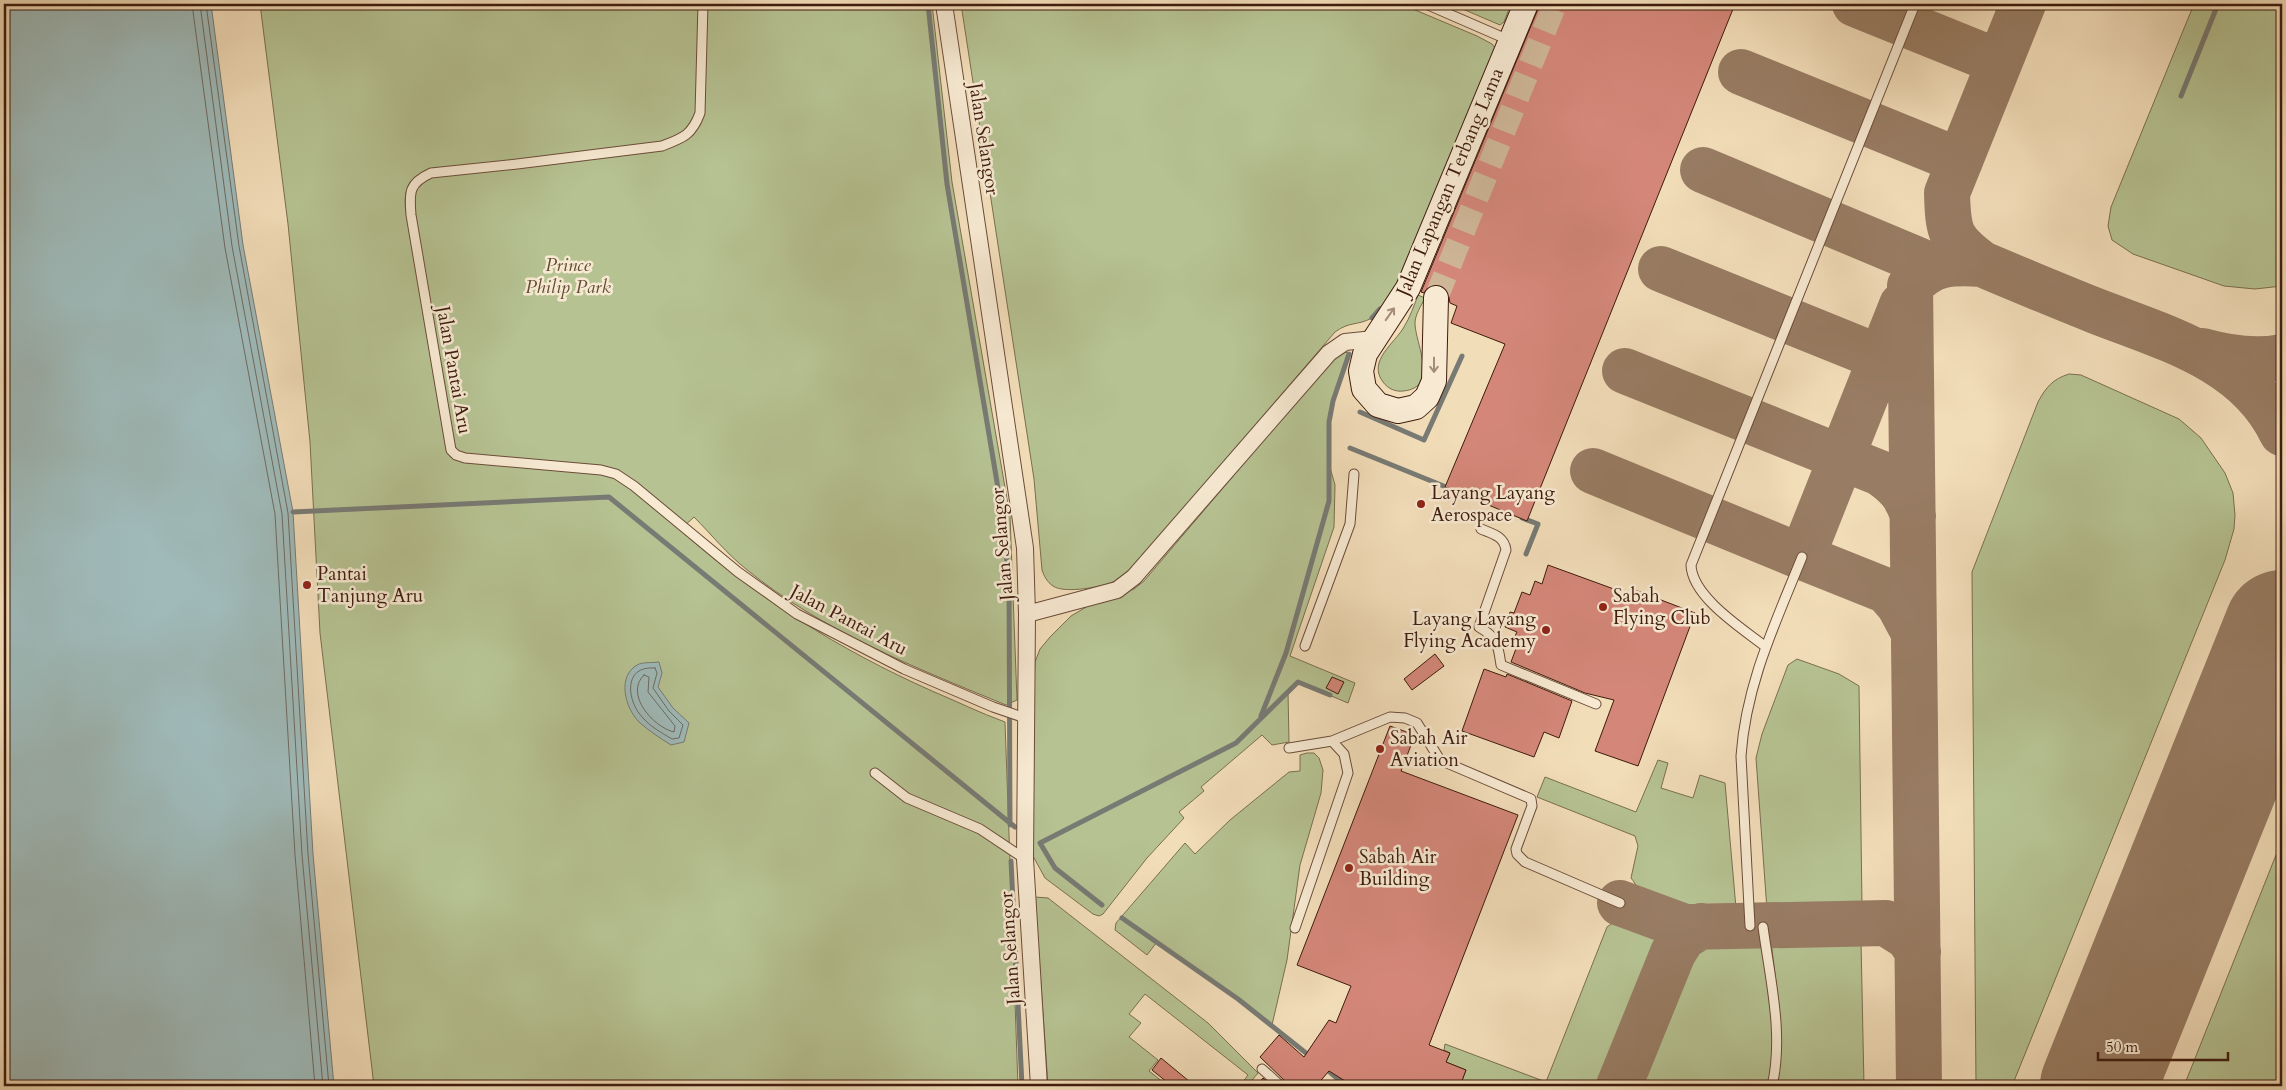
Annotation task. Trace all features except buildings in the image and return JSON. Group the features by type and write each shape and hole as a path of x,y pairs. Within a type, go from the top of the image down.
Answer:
{"main road":[{"name":"Jalan Lapangan Terbang Lama","path":"1436,298 1434,381 1427,397 1416,407 1398,411 1378,405 1364,390 1361,371 1365,354 1408,288 1526,4"}],"street":[{"name":"Jalan Selangor","path":"944,4 1017,484 1025,548 1027,614 1025,859 1039,1086"},
{"path":"1027,614 1117,590 1134,577 1329,352 1345,342 1374,339"}],"lane":[{"name":"Jalan Pantai Aru","path":"703,4 700,113 694,128 682,138 662,146 431,173 420,178 412,187 411,215 451,450 456,456 465,458 601,470 616,474 634,486 738,572 797,614 904,668 993,707 1025,718"},
{"path":"1426,4 1511,41"},
{"path":"1766,647 1714,605 1702,592 1693,580 1691,565 1915,4"},
{"path":"1305,646 1350,524 1354,474"},
{"path":"1481,529 1498,536 1505,542 1506,550 1479,627 1492,634 1498,645 1501,665 1596,704"},
{"path":"1750,926 1741,756 1748,698 1802,557"},
{"path":"1289,748 1332,741 1390,717 1405,718 1417,723 1440,760 1531,799 1532,806 1516,848 1519,857 1525,862 1620,903"},
{"path":"1295,928 1348,773 1344,754 1332,741"},
{"path":"875,773 907,798 980,829 1025,859"},
{"path":"1763,927 1777,1038 1778,1062 1772,1086"},
{"path":"1262,1069 1281,1086"}],"green space":[{"name":"Prince Philip Park","path":"260,4 932,4 952,182 1010,516 1017,700 1006,705 904,662 838,630 775,591 739,563 694,517 680,530 709,555 769,600 831,640 897,675 1005,722 1018,1086 374,1086 320,633 310,442 288,224"},
{"path":"961,4 1401,4 1477,36 1492,44 1496,49 1396,287 1382,308 1376,316 1345,326 1335,332 1134,566 1115,581 1102,585 1074,590 1058,588 1049,583 1042,570 1034,479"},
{"path":"1451,4 1511,4 1504,22 1500,25"},
{"path":"2194,4 2282,4 2282,286 2255,289 2224,286 2133,254 2112,240 2108,226 2111,207"},
{"path":"1418,295 1425,298 1415,320 1423,373 1420,382 1414,388 1403,391 1395,390 1387,387 1383,382 1378,367 1384,353 1406,323"},
{"path":"1344,351 1349,354 1333,401 1329,422 1329,464 1335,485 1334,527 1290,656 1355,683 1348,703 1298,682 1288,692 1289,742 1272,745 1262,735 1201,787 1204,791 1179,812 1184,818 1147,858 1103,914 1099,916 1093,914 1045,878 1033,856 1032,721 1035,662 1040,649 1071,616 1088,606 1134,589 1144,581 1330,362"},
{"path":"2069,374 2081,375 2179,419 2201,438 2225,473 2233,493 2234,529 2225,560 2012,1086 1976,1086 1972,572 2038,402 2050,384"},
{"path":"1797,659 1839,674 1859,686 1862,906 1844,909 1767,910 1756,758 1762,734 1788,665"},
{"path":"1314,753 1319,758 1323,770 1321,793 1300,865 1287,960 1272,1025 1157,942 1147,955 1115,930 1116,923 1185,843 1195,854 1230,820 1289,772 1300,771 1300,755"},
{"path":"1658,760 1668,763 1661,788 1693,798 1700,775 1725,783 1736,908 1686,908 1661,902 1650,897 1639,889 1631,878 1638,846 1635,836 1537,797 1545,777 1636,812"},
{"path":"2282,840 2282,1086 2184,1086"},
{"path":"1035,897 1048,898 1208,1023 1258,1073 1247,1086 1240,1086 1248,1075 1145,994 1129,1014 1141,1023 1129,1037 1158,1060 1149,1071 1168,1086 1048,1086"},
{"path":"1629,921 1646,924 1658,931 1660,942 1649,974 1603,1086 1460,1086 1466,1070 1446,1062 1450,1053 1444,1050 1445,1044 1546,1082 1607,927 1614,922"},
{"path":"1703,940 1762,941 1773,1032 1772,1068 1769,1086 1633,1086 1683,959 1691,946"},
{"path":"1771,940 1861,941 1864,1086 1775,1086 1780,1050 1780,1032"}],"water":[{"path":"4,4 211,4 243,245 293,512 313,854 334,1086 4,1086"},
{"path":"659,662 662,673 658,687 673,708 689,723 684,742 671,745 639,722 630,709 625,692 627,676 632,669 641,663"}],"waterway":[{"path":"928,4 947,184 997,482 1009,578 1010,825"},
{"path":"2181,96 2218,4"},
{"path":"1372,318 1380,309"},
{"path":"1261,716 1286,653 1329,501 1329,422 1333,401 1349,354"},
{"path":"1360,412 1424,440 1462,356"},
{"path":"1350,448 1451,489"},
{"path":"293,512 609,497 1015,827"},
{"path":"1522,518 1538,524 1526,554"},
{"path":"1102,905 1055,868 1040,843 1236,743 1298,682 1330,695"},
{"path":"1011,861 1022,1086"},
{"path":"1122,918 1238,999 1311,1057"},
{"path":"1324,1067 1346,1086"}],"taxiway":[{"path":"1855,4 1999,62"},
{"path":"2023,4 1947,193 1948,218 1957,242 1982,264 2202,354 2226,369 2248,387 2267,408 2282,433"},
{"path":"1741,72 1960,161"},
{"path":"1703,170 1920,261"},
{"path":"1919,1086 1910,286 1926,272 1943,265 1961,263 1982,264"},
{"path":"1661,269 1881,358 1903,379"},
{"path":"1593,471 1802,557 1902,305"},
{"path":"2202,351 2221,356 2242,358 2282,357"},
{"path":"1625,371 1880,473 1901,492 1913,516"},
{"path":"1802,557 1887,591 1899,605 1914,633"},
{"path":"1620,903 1685,927 1886,923 1908,937 1918,952"},
{"path":"1619,1086 1673,953 1683,937 1701,926"}],"runway":[{"path":"2098,1086 2282,628"}],"tunnel":[{"path":"1436,298 1555,4"}],"place":[{"name":"Layang Layang Aerospace","path":"1421,504"},
{"name":"Pantai Tanjung Aru","path":"307,585"},
{"name":"Sabah Flying Club","path":"1603,607"},
{"name":"Layang Layang Flying Academy","path":"1546,630"},
{"name":"Sabah Air Aviation","path":"1380,749"},
{"name":"Sabah Air Building","path":"1349,868"}]}
